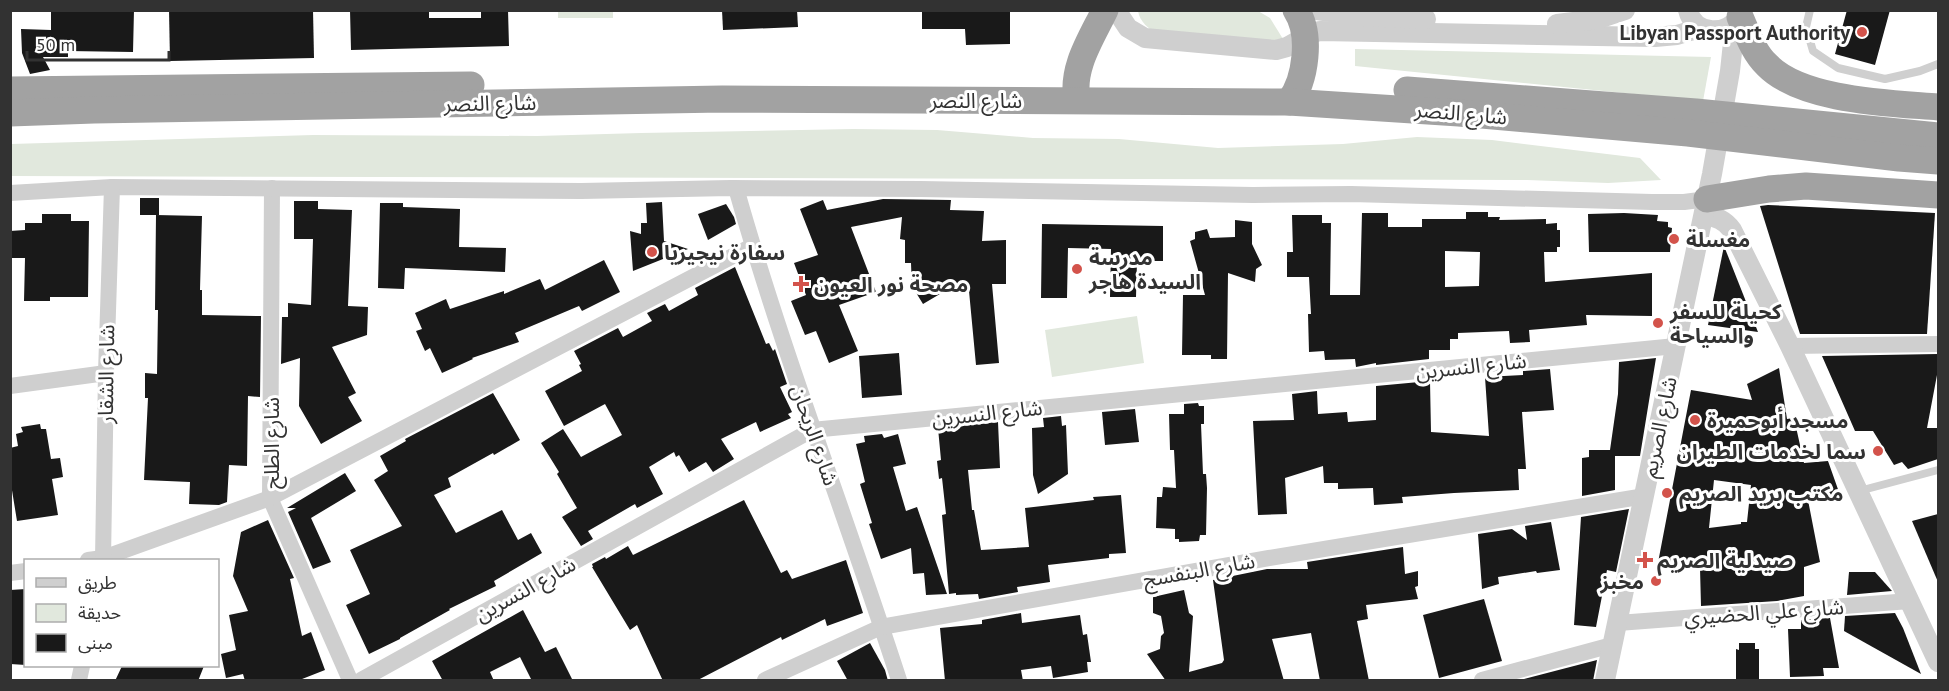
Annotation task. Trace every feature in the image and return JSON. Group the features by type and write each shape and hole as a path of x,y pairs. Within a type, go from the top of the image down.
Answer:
{"highway":[{"path":"1076,91 1081,60 1105,10"},
{"path":"1294,94 1305,37 1302,19 1296,10"},
{"path":"1739,17 1766,65 1784,79 1803,88 1885,103 1938,107"},
{"name":"شارع النصر","path":"10,90 766,81 1076,91 1294,94 1449,93 1696,112 1938,136"},
{"name":"شارع النصر","path":"10,113 1076,91"},
{"name":"شارع النصر","path":"1294,94 1688,133 1938,161"},
{"path":"1708,196 1806,186 1938,195"}],"street":[{"path":"1116,10 1136,34 1155,40 1276,50 1297,43 1320,31 1328,30 1655,37 1707,29 1722,30 1739,17"},
{"path":"1317,10 1359,16 1561,24 1598,20 1624,10"},
{"path":"1688,10 1693,21 1707,29 1730,71"},
{"name":"شارع الصريم","path":"1605,681 1708,196 1739,17"},
{"path":"10,193 112,187 581,191 736,188 1253,195 1351,194 1652,202 1695,202 1708,196 1717,218 1728,225 1732,231 1790,346 1936,652"},
{"name":"شارع الشقار","path":"98,559 112,187"},
{"name":"شارع الطلح","path":"272,188 270,498 350,681"},
{"name":"شارع الريحان","path":"736,188 752,246 812,430 899,681"},
{"path":"101,559 270,498 752,246"},
{"path":"1790,346 1938,344"},
{"name":"شارع النسرين","path":"361,681 812,430 1676,346"},
{"path":"10,386 106,373"},
{"name":"شارع البنفسج","path":"765,681 881,627 1257,560 1645,496"},
{"name":"شارع علي الحضيري","path":"1618,623 1910,601"},
{"path":"1482,681 1612,645"}],"lane":[{"path":"1810,10 1806,27 1813,51 1838,68 1886,79 1938,64"},
{"path":"1859,492 1938,470"}],"green space":[{"path":"558,11 613,11 613,18 558,18"},
{"path":"1138,11 1258,11 1270,18 1283,39 1271,42 1157,34 1143,22"},
{"path":"1355,49 1711,57 1703,101 1355,66"},
{"path":"853,129 937,130 1033,138 1119,139 1218,148 1343,144 1417,137 1492,140 1640,158 1661,180 1608,183 1527,180 11,176 11,144 313,135 537,136"},
{"path":"1137,316 1144,363 1052,377 1045,330"}],"building":[{"path":"51,10 134,10 133,52 68,51 68,57 43,57 50,70 30,74 22,53 21,29 51,30"},
{"path":"169,10 313,10 314,58 170,61"},
{"path":"350,10 429,10 429,18 481,18 481,10 508,10 509,46 351,50"},
{"path":"722,10 797,10 798,27 723,30"},
{"path":"922,10 1010,10 1010,44 966,45 965,29 922,29"},
{"name":"Libyan Passport Authority","path":"1847,10 1890,10 1875,65 1835,54"},
{"path":"140,198 159,198 159,215 140,215"},
{"path":"883,199 951,200 950,210 984,211 982,241 1006,240 1006,284 992,284 999,363 976,365 969,291 945,291 923,304 915,291 912,291 911,263 905,263 905,240 900,239 902,217 851,227 876,292 839,305 858,351 829,363 816,331 805,335 791,301 806,295 794,263 818,255 800,209 823,200 827,210"},
{"path":"294,201 318,201 318,209 352,210 348,306 368,307 367,335 332,347 356,393 348,397 362,421 321,444 299,406 300,358 281,364 282,317 288,317 288,303 311,305 313,239 294,239"},
{"path":"662,202 664,241 688,249 633,271 630,231 641,234 641,223 647,223 646,203"},
{"path":"380,203 403,203 403,207 460,209 459,247 506,248 505,272 405,268 404,289 378,288"},
{"path":"726,204 736,224 708,240 698,214"},
{"path":"1760,206 1935,213 1927,334 1800,334"},
{"path":"1466,212 1488,212 1488,217 1500,217 1499,220 1546,219 1546,224 1557,223 1557,230 1560,230 1560,247 1557,247 1557,252 1544,252 1545,282 1652,273 1652,316 1586,315 1587,325 1529,330 1530,342 1510,343 1509,331 1458,333 1458,339 1450,339 1450,350 1429,350 1429,359 1376,365 1376,363 1356,367 1355,359 1325,360 1324,351 1309,352 1308,314 1311,314 1309,277 1287,277 1287,252 1293,252 1292,215 1322,215 1322,223 1331,223 1330,295 1360,295 1362,213 1388,213 1388,227 1422,227 1422,219 1466,219","holes":["1445,251 1480,252 1479,286 1445,287"]},
{"path":"42,214 71,214 71,221 89,221 88,297 50,297 50,301 24,301 25,258 10,258 10,231 25,230 25,223 42,223"},
{"path":"1588,214 1658,215 1657,221 1668,222 1668,227 1672,228 1670,252 1589,252"},
{"path":"156,215 202,216 200,290 202,290 202,315 261,316 260,397 248,396 247,466 229,465 227,502 219,505 189,504 190,482 144,480 148,398 145,398 145,373 157,374"},
{"path":"1235,220 1252,222 1252,244 1262,265 1256,269 1255,282 1228,273 1227,359 1211,359 1211,355 1182,355 1183,295 1205,295 1190,241 1195,239 1195,232 1207,229 1210,238 1235,237"},
{"path":"1042,224 1163,226 1163,261 1137,261 1136,297 1110,297 1111,249 1068,248 1067,298 1041,298"},
{"path":"1724,246 1758,332 1708,325"},
{"path":"604,260 620,292 582,311 579,306 515,333 519,342 472,358 442,373 430,348 425,351 416,331 422,329 415,313 446,299 450,309 504,291 504,294 540,279 545,290"},
{"path":"735,267 766,344 769,343 773,351 775,349 787,384 780,387 792,412 788,414 791,418 760,432 756,422 721,439 734,459 713,472 706,462 689,472 679,455 676,457 674,452 649,467 663,494 637,508 635,504 588,531 593,539 581,546 562,517 577,508 541,443 563,429 581,457 622,435 605,404 564,426 545,391 582,371 574,351 618,328 623,337 652,321 647,313 665,304 669,311 698,295 695,288"},
{"path":"899,353 902,395 862,398 859,356"},
{"path":"1938,354 1938,375 1927,428 1938,428 1938,459 1908,469 1902,462 1894,465 1873,431 1855,431 1822,356"},
{"path":"1656,358 1640,456 1615,456 1615,490 1582,496 1582,458 1589,457 1589,450 1610,450 1618,394 1619,362"},
{"path":"1779,368 1787,419 1794,418 1804,463 1828,461 1840,495 1808,500 1820,562 1804,567 1804,596 1777,601 1701,606 1700,568 1657,568 1691,390 1752,400 1747,384","holes":["1714,480 1751,485 1747,522 1709,528"]},
{"path":"1550,369 1554,410 1522,412 1526,469 1518,469 1519,490 1402,497 1403,503 1374,505 1373,488 1338,489 1338,483 1324,483 1323,466 1285,478 1287,514 1258,515 1253,421 1294,420 1292,394 1317,391 1318,414 1347,412 1348,422 1376,420 1376,386 1430,381 1431,432 1489,436 1485,377 1523,375 1523,371"},
{"path":"493,393 520,440 448,478 451,487 434,495 456,533 502,510 518,540 531,533 542,553 494,581 496,586 449,609 400,639 369,654 346,605 370,594 350,550 402,526 374,480 388,471 380,456 406,441 405,439"},
{"path":"1198,403 1199,406 1204,406 1204,424 1201,424 1203,474 1206,474 1207,488 1206,535 1200,535 1199,541 1179,542 1179,539 1175,539 1175,529 1156,528 1157,497 1162,497 1163,487 1176,488 1174,450 1170,450 1169,414 1184,414 1184,404"},
{"path":"1135,409 1139,442 1105,445 1102,412"},
{"path":"1061,416 1062,426 1066,425 1068,474 1038,494 1033,475 1032,428 1044,427 1043,418"},
{"path":"998,422 1000,468 968,470 972,510 974,510 981,550 1029,547 1025,508 1121,495 1126,553 1109,554 1109,558 1048,565 1050,582 1017,587 1018,592 979,599 978,594 949,594 942,515 946,514 942,478 939,479 937,461 941,460 938,428"},
{"path":"40,424 41,429 46,429 51,459 60,458 63,477 52,479 58,515 17,521 10,478 10,448 18,446 16,434 23,432 21,427"},
{"path":"882,434 884,438 898,434 906,464 893,467 906,511 917,507 947,594 926,595 924,573 913,574 911,548 881,559 869,524 872,523 860,484 865,482 856,444 865,442 864,436"},
{"path":"345,473 356,491 311,518 331,562 313,569 288,512 296,508 287,508"},
{"path":"744,500 781,573 787,570 792,579 846,560 863,613 827,626 825,619 782,640 781,637 696,681 663,681 637,625 630,630 592,564 628,546 633,555"},
{"path":"1629,509 1616,572 1607,570 1596,627 1574,625 1581,517"},
{"path":"1938,514 1938,582 1912,521"},
{"path":"268,520 294,578 290,579 302,636 311,632 325,670 297,681 245,681 243,674 226,678 221,654 236,650 229,615 248,611 233,576 241,532"},
{"path":"1551,522 1560,570 1498,577 1499,584 1482,589 1478,534 1512,529 1527,540 1525,526"},
{"path":"1403,547 1405,574 1418,571 1418,586 1415,587 1418,599 1366,605 1368,619 1357,621 1369,681 1320,681 1311,633 1272,639 1284,681 1166,681 1147,654 1160,649 1161,636 1164,633 1161,616 1153,613 1153,597 1184,590 1189,613 1193,616 1189,672 1222,663 1224,660 1213,580 1267,569 1308,569 1307,562"},
{"path":"1849,572 1875,572 1892,591 1847,595"},
{"path":"24,589 24,665 10,664 10,590"},
{"path":"1484,599 1502,661 1439,678 1423,615"},
{"path":"523,610 545,652 556,647 573,681 532,681 520,657 490,672 494,681 443,681 432,661"},
{"path":"1021,613 1022,623 1080,615 1083,635 1087,634 1091,662 1087,662 1088,672 1053,678 1051,666 1021,670 1023,681 945,681 940,628 982,624 982,620"},
{"path":"1895,613 1921,674 1844,631 1845,616"},
{"path":"1830,618 1839,668 1823,668 1824,676 1790,677 1788,629 1801,629 1801,620"},
{"path":"870,643 885,670 888,681 848,681 837,661"},
{"path":"1739,643 1755,643 1755,649 1759,649 1759,681 1736,681 1736,649 1739,650"},
{"path":"1597,660 1593,681 1524,681 1524,679"},
{"path":"122,667 204,667 198,681 115,681"}],"place":[{"name":"Libyan Passport Authority","path":"1862,32"},
{"name":"مغسلة","path":"1674,239"},
{"name":"سفارة نيجيريا","path":"652,252"},
{"name":"مدرسة السيدة هاجر","path":"1077,269"},
{"name":"مصحة نور العيون","path":"801,284"},
{"name":"كحيلة للسفر والسياحة","path":"1658,323"},
{"name":"مسجد أبوحميرة","path":"1695,420"},
{"name":"سما لخدمات الطيران","path":"1878,451"},
{"name":"مكتب بريد الصريم","path":"1667,493"},
{"name":"صيدلية الصريم","path":"1645,560"},
{"name":"مخبز","path":"1656,581"}]}
